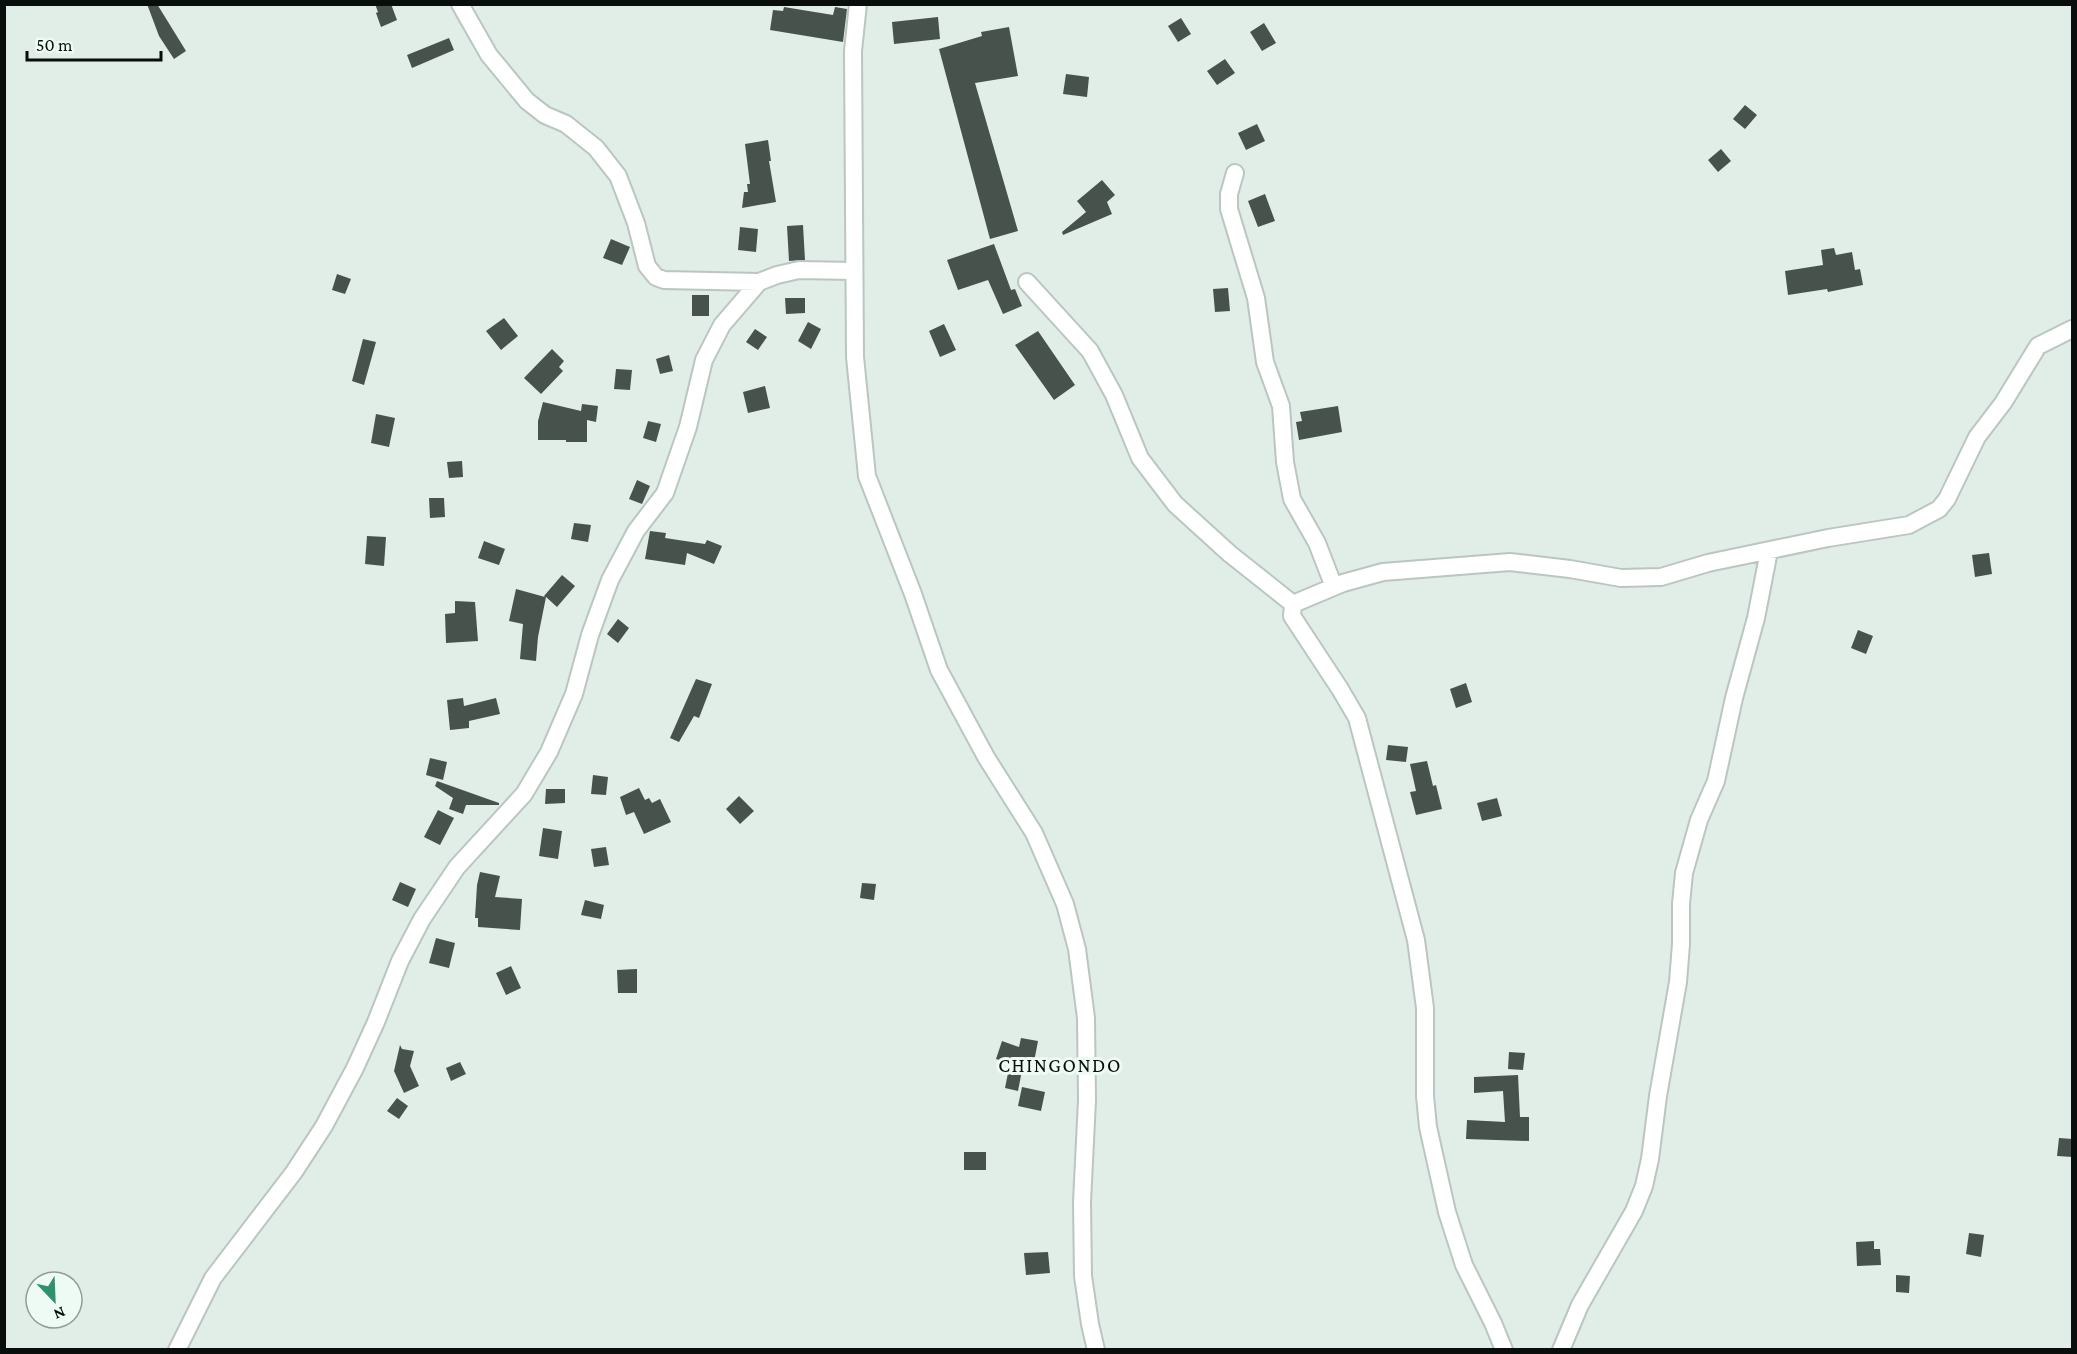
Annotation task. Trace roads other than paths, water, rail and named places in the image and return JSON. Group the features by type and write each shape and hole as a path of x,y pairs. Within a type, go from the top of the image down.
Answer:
{"street":[{"path":"460,4 489,55 527,101 545,115 566,124 596,148 618,176 636,223 647,266 656,277 664,280 759,282 799,270 854,271"},
{"path":"858,4 853,51 855,357 867,476 913,594 939,670 986,757 1034,832 1065,904 1077,949 1086,1018 1088,1100 1082,1202 1083,1276 1096,1350"},
{"path":"1236,173 1229,194 1229,209 1256,298 1265,362 1281,406 1292,499 1317,543 1334,587"},
{"path":"177,1350 213,1278 294,1172 324,1126 355,1068 400,961 422,919 457,867 524,794 549,752 574,694 590,635 610,580 636,531 665,493 688,427 704,360 722,325 759,282"},
{"path":"1027,282 1090,351 1114,394 1140,458 1175,504 1230,554 1293,604"},
{"path":"1293,604 1334,587 1383,572 1510,562 1621,578 1661,578 1708,563 1828,538 1909,525 1939,509 1947,499 1977,437 2003,403 2038,346 2073,329"},
{"path":"1561,1350 1580,1305 1634,1211 1644,1186 1678,982 1684,873 1700,820 1716,781 1734,698 1756,618 1769,552"},
{"path":"1293,604 1292,615 1357,718 1416,940 1425,1008 1425,1096 1428,1128 1447,1212 1464,1264 1504,1350"}],"district":[{"name":"CHINGONDO","path":"1060,1065"}]}
